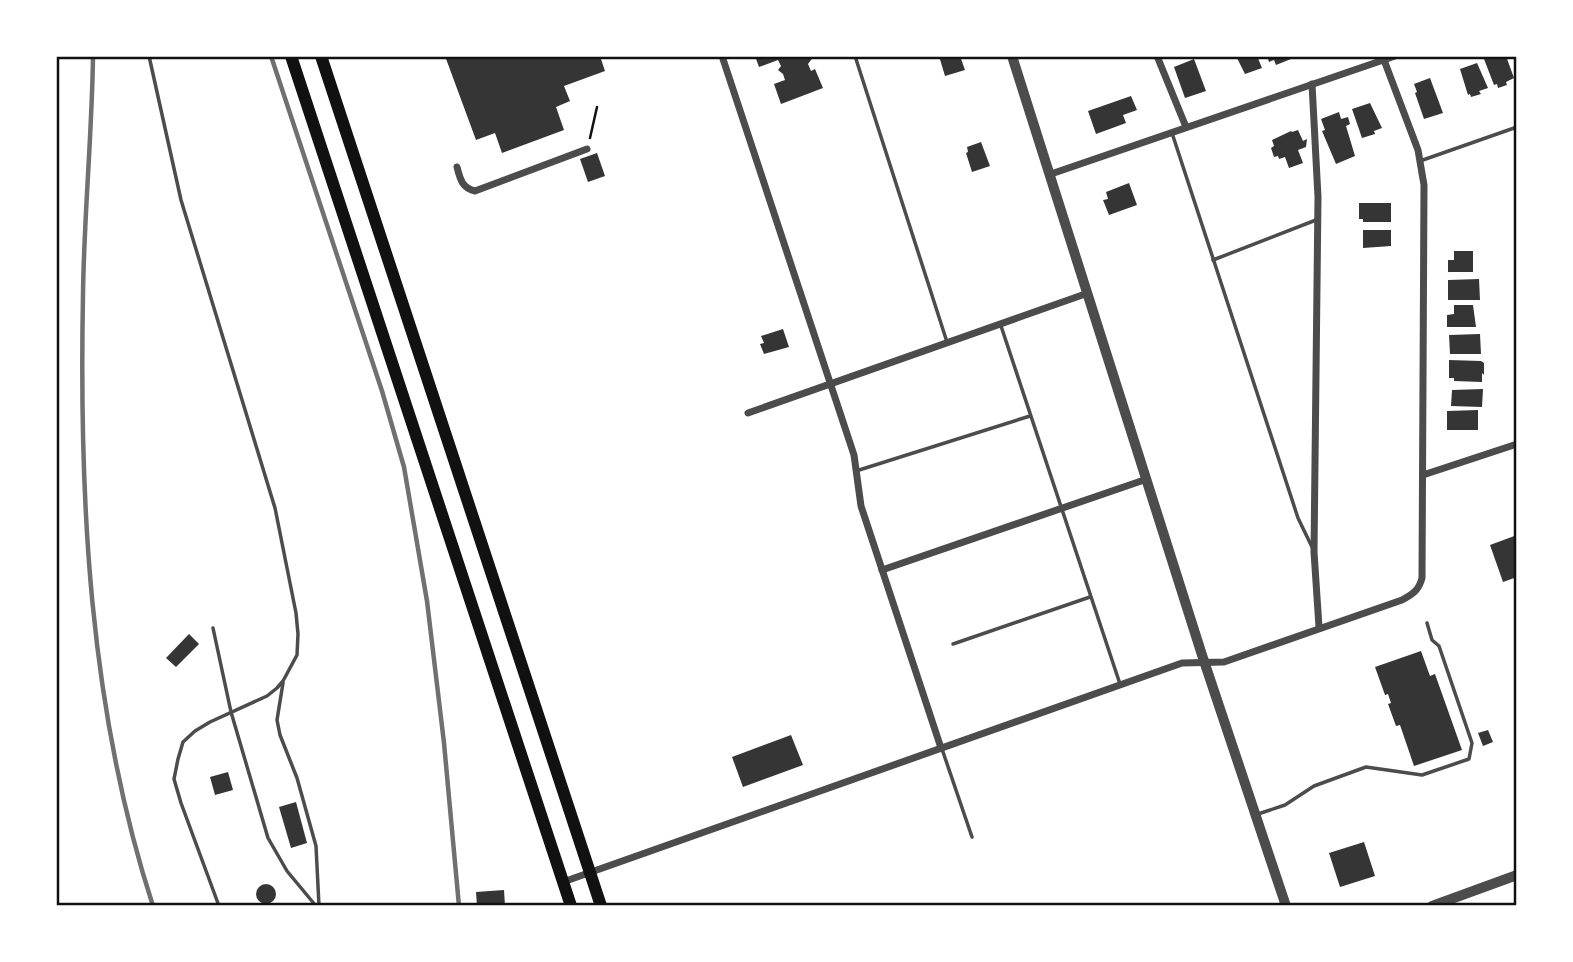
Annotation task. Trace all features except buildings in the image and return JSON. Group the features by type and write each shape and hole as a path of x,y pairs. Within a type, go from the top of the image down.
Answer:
{"main road":[{"path":"291,56 571,906"},
{"path":"321,56 601,906"}],"street":[{"path":"722,56 854,455 861,506 941,748"},
{"path":"1012,56 1205,662 1286,906"},
{"path":"1157,56 1186,128"},
{"path":"1051,174 1395,56"},
{"path":"564,882 1120,684 1182,663 1224,662 1402,600 1414,593 1422,578 1424,185 1420,161 1384,60"},
{"path":"1312,84 1318,219 1314,552 1319,627"},
{"path":"457,167 463,184 475,191 587,149"},
{"path":"748,413 1088,293"},
{"path":"1423,475 1517,443"},
{"path":"882,570 1147,478"},
{"path":"1432,906 1517,875"}],"lane":[{"path":"149,56 181,200 275,508 298,634 297,655 283,681 267,696 203,726 184,742 174,779 219,906"},
{"path":"855,56 947,342"},
{"path":"1420,161 1517,127"},
{"path":"1172,133 1298,519 1314,552"},
{"path":"1213,260 1318,219"},
{"path":"1000,324 1120,684"},
{"path":"856,471 1030,416"},
{"path":"953,644 1090,597"},
{"path":"1256,814 1285,805 1314,786 1366,767 1422,775 1469,759 1472,743 1439,646 1432,640 1427,623"},
{"path":"214,628 231,712 268,838 287,871 317,906"},
{"path":"283,681 277,720 316,846 317,906"},
{"path":"941,748 972,837"}],"path":[{"path":"587,149 597,107"}],"railway":[{"path":"93,56 82,371 83,448 92,603 114,756 131,832 153,906"},
{"path":"271,56 382,391 404,467 427,601 459,906"}]}
